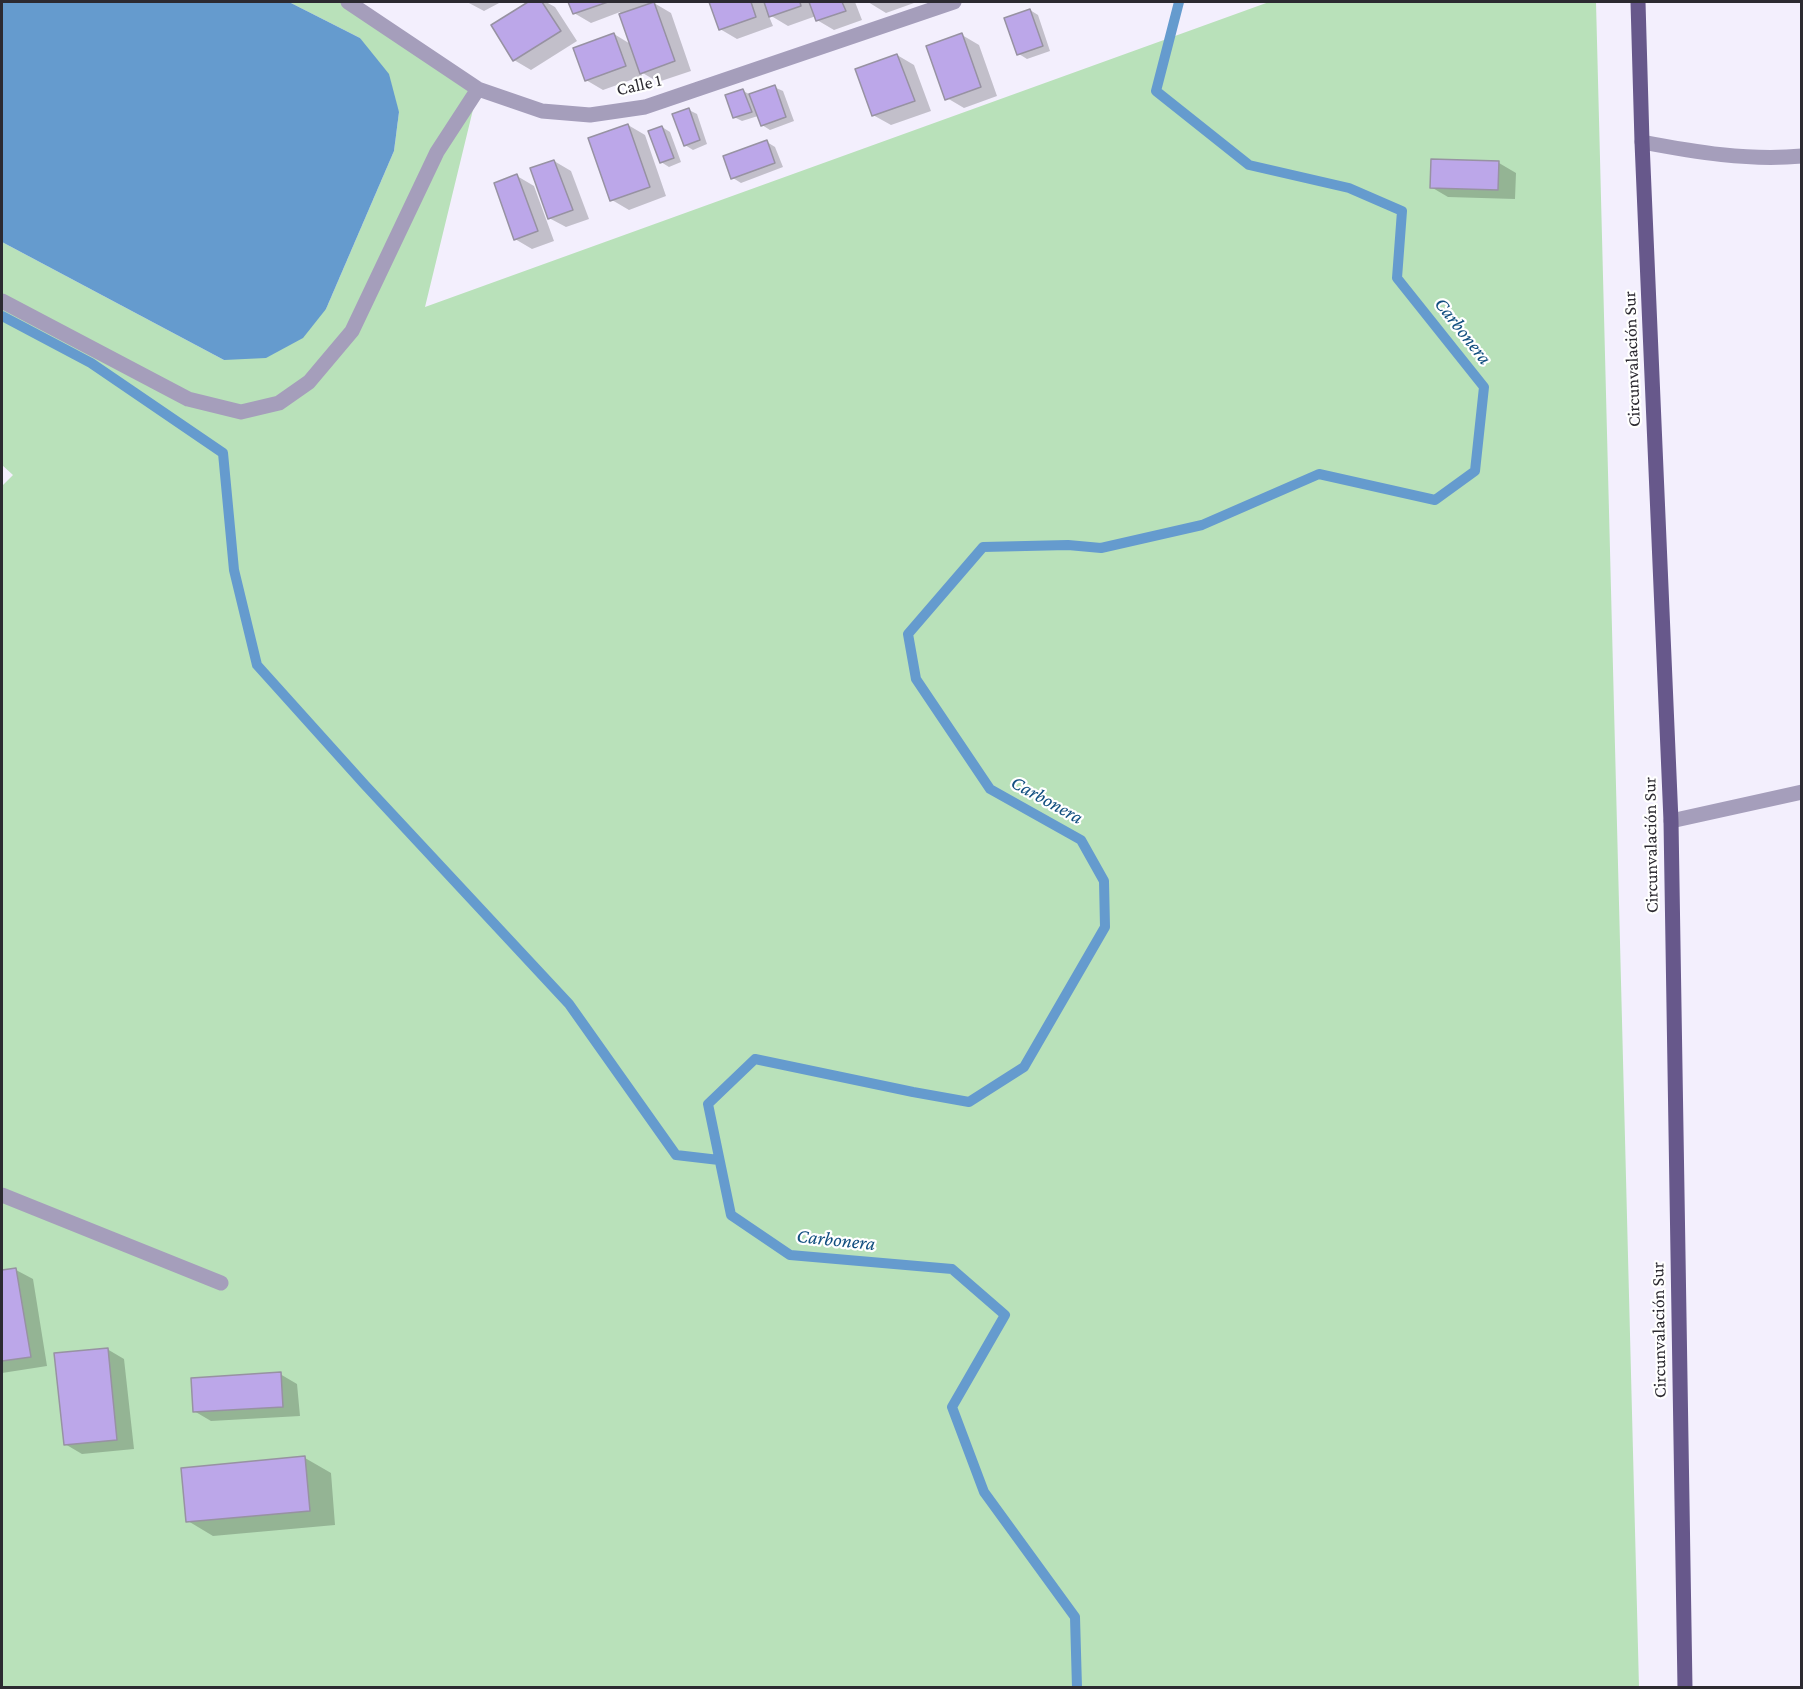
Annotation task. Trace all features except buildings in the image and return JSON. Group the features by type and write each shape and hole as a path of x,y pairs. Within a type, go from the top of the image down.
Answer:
{"main road":[{"name":"Circunvalación Sur","path":"1638,2 1671,820 1685,1688"}],"street":[{"name":"Calle 1","path":"348,2 478,89 542,111 590,115 645,107 954,2"},
{"path":"2,301 188,399 242,412 279,403 309,382 352,331 437,152 478,89"},
{"path":"1642,142 1708,154 1779,158 1802,156"},
{"path":"1671,820 1802,792"},
{"path":"2,1195 221,1283"}],"green space":[{"path":"289,2 347,2 478,89 425,307 1269,2 1596,2 1639,1687 2,1687 2,486 13,475 2,465 2,242 224,360 326,309 394,151 399,112 360,38"}],"water":[{"path":"2,2 289,2 360,38 389,74 399,112 394,151 326,309 303,338 266,358 224,360 2,242"}],"waterway":[{"name":"Carbonera","path":"1077,1688 1075,1617 984,1492 952,1407 1005,1315 952,1269 790,1255 731,1215 708,1104 755,1059 969,1102 1024,1067 1105,927 1104,881 1081,840 990,789 916,679 908,634 983,547 1068,545 1101,548 1202,525 1319,474 1435,500 1475,471 1484,387 1397,278 1402,211 1349,188 1249,165 1156,91 1179,2"},
{"path":"2,316 91,363 223,453 234,570 257,665 569,1004 676,1155 719,1160"}]}
